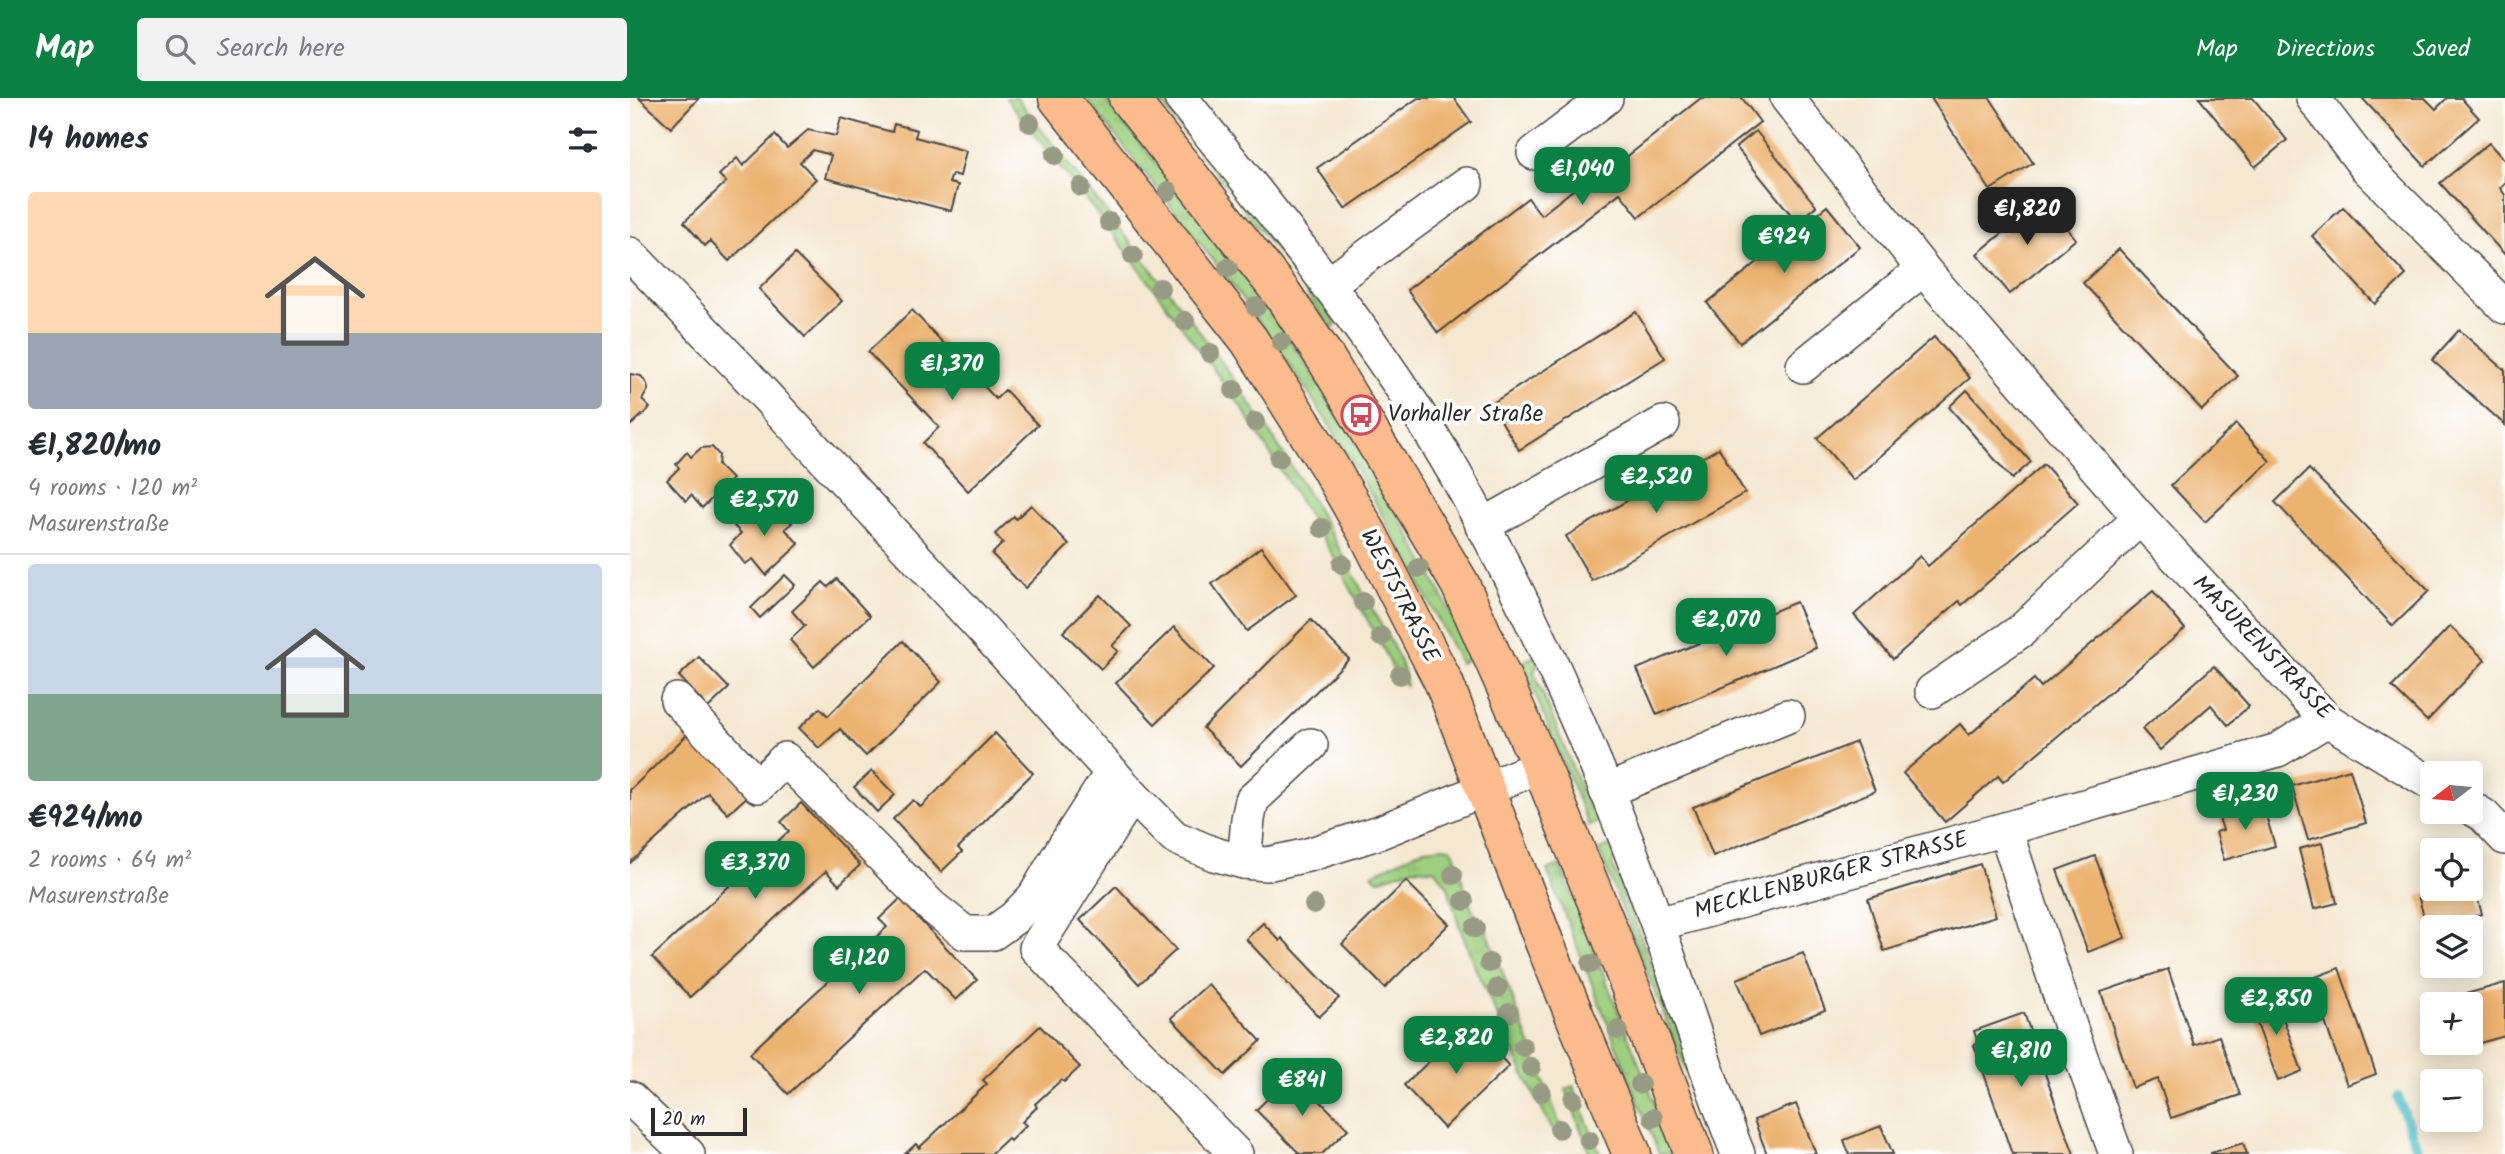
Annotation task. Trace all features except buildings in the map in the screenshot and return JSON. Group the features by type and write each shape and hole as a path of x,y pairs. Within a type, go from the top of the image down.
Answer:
{"main road":[{"name":"WESTSTRASSE","path":"1058,98 1249,340 1329,466 1368,534 1444,683 1484,789 1632,1154"},
{"path":"1128,98 1281,292 1347,393 1460,584 1541,766 1694,1154"}],"street":[{"path":"1181,98 1327,285 1401,387 1466,495 1542,642 1575,715 1658,924 1738,1154"},
{"path":"1535,153 1606,98"},
{"name":"MASURENSTRASSE","path":"1787,98 1923,269 2140,519 2327,720 2420,777"},
{"path":"2313,98 2365,166 2505,307"},
{"path":"1327,285 1466,184"},
{"path":"630,254 1174,837 1214,854 1244,862 1267,864 1308,855 1380,832 1541,766"},
{"path":"1803,366 1923,269"},
{"path":"1482,526 1663,423"},
{"path":"1932,691 2022,630 2140,519"},
{"path":"677,700 758,786 785,759 932,905 965,933 993,933 1014,918 1034,897 1061,851 1122,783"},
{"path":"1605,791 1788,716"},
{"name":"MECKLENBURGER STRASSE","path":"1658,924 2005,829 2278,750 2327,720"},
{"path":"1244,862 1252,800 1311,746"},
{"path":"1122,783 1036,948 1236,1154"},
{"path":"2483,815 2505,838"},
{"path":"2005,829 2072,1032 2116,1154"},
{"path":"630,1098 688,1154"}],"green space":[{"path":"1006,98 1017,98 1194,324 1242,391 1288,460 1330,531 1392,644 1402,666 1406,686 1396,677 1331,552 1242,408 1127,252"},
{"path":"1086,98 1104,98 1279,324 1382,487 1473,658 1460,663 1373,499 1289,364 1204,248"},
{"path":"1157,98 1166,98 1335,321 1335,327 1331,328 1286,263"},
{"path":"1539,654 1540,659 1534,672 1589,809 1603,813 1608,818 1589,826 1522,662"},
{"path":"1616,844 1619,849 1612,864 1726,1154 1719,1154 1599,850"},
{"path":"1423,849 1452,849 1472,909 1484,923 1564,1135 1552,1129 1527,1081 1475,967 1448,887 1436,870 1414,868 1377,880 1372,874"},
{"path":"1560,865 1675,1154 1659,1154 1547,870"},
{"path":"1573,1086 1600,1154 1590,1154 1566,1089"}],"waterway":[{"path":"2398,1097 2419,1154"}],"place":[{"name":"Vorhaller Straße","path":"1361,415"}]}
